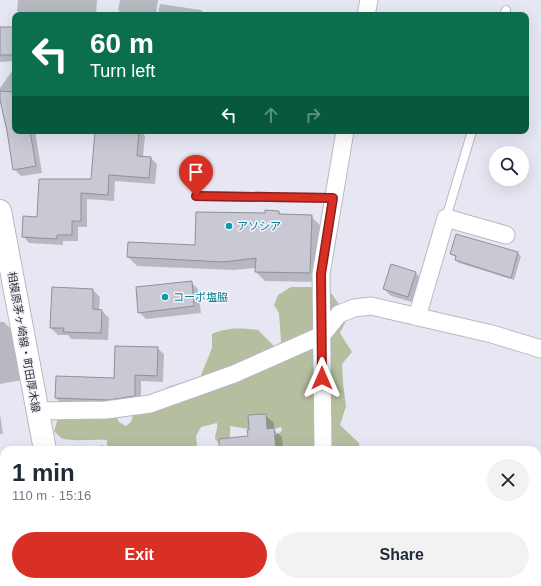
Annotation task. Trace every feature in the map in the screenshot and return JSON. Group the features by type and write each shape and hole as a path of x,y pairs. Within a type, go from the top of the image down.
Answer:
{"main road":[{"name":"相模原茅ヶ崎線・町田厚木線","path":"0,211 44,446"}],"street":[{"path":"366,12 368,0"},
{"path":"323,446 321,274 344,134"},
{"path":"417,317 446,218 506,235"},
{"path":"37,411 106,410 150,404 234,374 322,336 339,314 354,308 371,306 492,334 541,349"}],"lane":[{"path":"446,218 471,134"},
{"path":"196,196 333,198"}],"green space":[{"path":"291,287 315,287 332,294 342,309 345,323 340,333 352,352 342,364 346,406 340,425 359,443 359,446 268,446 266,441 282,431 281,427 251,433 248,429 230,426 228,440 220,444 215,439 217,423 201,427 196,436 196,446 107,446 107,440 65,439 61,438 54,431 58,418 117,418 119,422 126,426 131,422 133,415 145,401 170,386 199,380 212,348 212,334 223,330 234,329 258,330 275,347 281,342 279,313 274,305 278,295"}],"building":[{"path":"0,27 12,27 12,55 0,55"},
{"path":"0,91 12,92 12,134 31,134 36,166 13,170 7,131 0,100"},
{"path":"95,134 139,134 137,156 151,157 149,178 109,175 108,195 81,193 81,221 72,221 72,235 57,235 57,239 22,237 23,216 37,217 39,179 91,179"},
{"path":"265,210 279,211 279,214 312,215 310,273 255,272 256,258 224,262 127,257 128,242 195,245 196,212 265,213"},
{"path":"456,234 518,252 511,278 455,260 456,256 450,254"},
{"path":"391,264 416,272 408,297 383,289"},
{"name":"コーポ塩脇","path":"192,281 194,306 138,313 136,287"},
{"path":"52,287 93,289 93,309 102,310 101,333 63,332 64,328 50,328"},
{"path":"115,346 158,347 157,376 135,375 135,396 108,400 55,398 56,376 114,378"},
{"path":"266,414 267,429 274,428 276,446 219,446 219,439 248,436 248,415"}],"place":[{"name":"アソシア","path":"229,226"},
{"name":"コーポ塩脇","path":"165,297"}],"route":[{"path":"196,196 333,198 321,274 322,378"}]}
